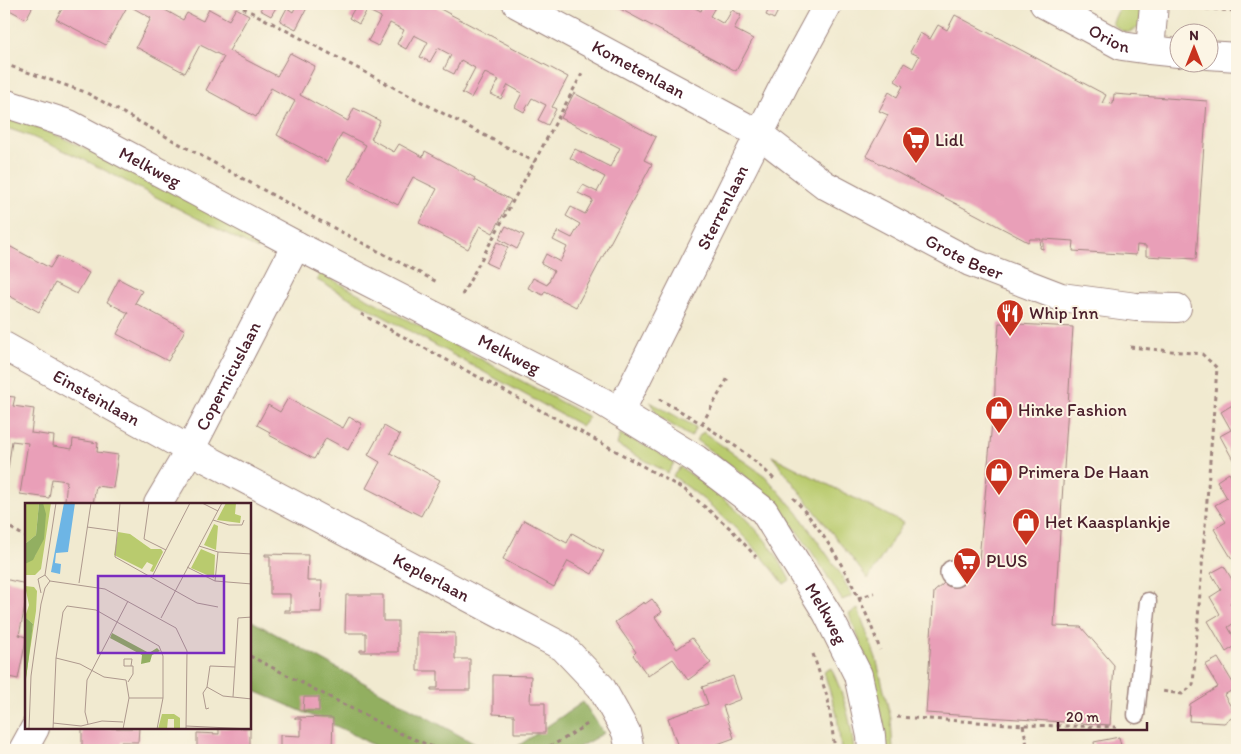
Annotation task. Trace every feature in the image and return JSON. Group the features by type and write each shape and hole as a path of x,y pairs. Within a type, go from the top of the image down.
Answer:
{"street":[{"name":"Sterrenlaan","path":"620,412 759,134 828,4"},
{"name":"Orion","path":"1044,4 1122,46 1168,52"},
{"name":"Kometenlaan","path":"524,5 597,47 759,134"},
{"name":"Orion","path":"1150,50 1154,5"},
{"path":"1218,56 1237,57"},
{"name":"Melkweg","path":"4,103 69,124 296,246 620,412 685,452 764,511 828,613 858,675 871,736 872,750"},
{"name":"Grote Beer","path":"759,134 825,184 970,262 1061,298 1136,307 1186,309"},
{"name":"Copernicuslaan","path":"159,503 190,450 296,246"},
{"name":"Einsteinlaan","path":"4,346 190,450"},
{"name":"Keplerlaan","path":"190,450 564,647 601,687 626,732 630,750"},
{"path":"23,750 34,729"}],"lane":[{"path":"1136,716 1148,600"}],"path":[{"path":"236,4 535,162"},
{"path":"1154,5 1237,11"},
{"path":"462,295 597,47"},
{"name":"Melkweg","path":"360,313 685,490 731,529 756,558"},
{"path":"1130,347 1202,354 1217,368 1193,685 1182,694 1138,689"},
{"path":"4,524 25,536"},
{"name":"Melkweg","path":"810,647 828,699 835,750"},
{"path":"251,657 397,732 440,750"},
{"path":"542,750 562,740 613,708"},
{"path":"897,718 1114,728 1136,716"},
{"path":"1023,725 1028,750"}],"green space":[{"path":"1121,4 1143,4 1140,26 1132,31 1123,31 1112,24"},
{"path":"4,115 68,140 160,186 251,235 258,250 81,158 4,127"},
{"path":"320,273 589,417 582,426 317,280"},
{"path":"650,402 696,427 691,437 659,417"},
{"path":"703,432 765,476 797,512 840,573 852,596 842,600 806,543 775,504 756,485 696,440"},
{"path":"620,434 656,451 674,463 668,473 617,445"},
{"path":"772,456 903,523 868,579"},
{"path":"680,467 719,495 755,528 775,553 790,580 784,584 760,554 733,526 673,476"},
{"path":"858,609 876,658 891,719 893,750 883,750 882,725 872,672 849,614"},
{"path":"251,621 486,750 382,750 345,730 251,689"},
{"path":"831,668 846,708 854,750 841,750 837,715 824,672"},
{"path":"583,702 604,733 574,750 512,750"}],"building":[{"path":"4,4 34,4 26,19 4,7"},
{"path":"65,4 160,4 158,6 183,20 187,13 203,21 209,9 229,20 236,8 249,15 229,51 277,76 290,53 315,66 300,95 348,121 354,108 367,114 380,121 371,139 394,152 399,144 423,157 425,151 511,200 493,233 480,226 468,249 419,223 437,189 413,177 398,205 348,179 366,145 342,133 327,162 277,135 295,101 271,88 256,117 206,90 224,57 200,45 185,73 136,47 151,18 128,5 106,45 56,19"},
{"path":"264,4 278,4 271,16 260,10"},
{"path":"297,4 309,4 296,29 280,21 287,8 293,12"},
{"path":"357,4 431,4 568,77 552,107 556,109 548,125 538,120 546,105 532,98 524,112 515,107 522,93 508,85 501,99 491,94 499,80 485,73 471,98 462,93 475,68 461,60 454,74 444,69 451,55 438,48 430,62 420,57 428,42 414,35 406,49 397,44 404,30 390,23 378,46 368,41 381,17 367,10 359,24 349,18"},
{"path":"611,4 687,4 701,11 704,4 717,4 710,16 724,24 732,10 741,15 734,29 753,39 736,71"},
{"path":"1189,4 1228,4 1228,9 1189,6"},
{"path":"770,7 778,11 774,19 766,15"},
{"path":"955,15 1106,95 1102,103 1113,104 1114,94 1207,101 1196,259 1146,256 1146,246 1137,245 1136,255 1073,251 1074,241 1043,239 1043,249 1040,248 1041,239 1030,239 1028,242 866,156 888,115 879,111 889,92 897,97 903,86 895,81 904,63 913,68 919,56 910,52 920,33 930,39 938,25 947,30"},
{"path":"574,93 656,137 644,160 652,164 576,307 545,291 543,295 528,288 533,278 547,285 554,271 541,264 546,254 560,262 567,247 553,240 558,231 572,238 580,224 566,216 571,207 585,214 593,200 578,193 583,185 597,192 605,177 570,158 575,149 610,167 620,148 561,118"},
{"path":"506,226 524,235 517,249 499,239"},
{"path":"497,242 508,247 497,268 486,263"},
{"path":"9,246 50,268 57,256 89,273 77,294 55,283 39,312 4,293 4,256"},
{"path":"119,279 142,291 135,303 185,330 168,361 117,334 128,313 107,302"},
{"path":"999,323 1073,327 1054,626 1081,627 1114,665 1110,725 926,713 934,592 972,558 979,559 995,391"},
{"path":"4,396 15,397 13,406 34,409 31,433 54,436 53,446 72,449 73,439 98,443 97,452 118,455 113,488 96,486 93,503 65,500 67,481 52,479 49,498 20,494 28,443 12,441 8,469 4,468"},
{"path":"288,398 343,428 349,417 362,424 348,450 326,438 314,459 269,435 270,432 257,425 268,405 280,412"},
{"path":"1234,404 1237,410 1237,467 1220,436 1231,430 1221,412"},
{"path":"384,426 400,435 390,453 440,480 421,516 366,488 380,462 368,455"},
{"path":"1229,473 1237,487 1237,533 1234,535 1237,540 1237,556 1232,559 1214,529 1226,522 1215,505 1227,498 1217,481"},
{"path":"524,520 567,543 572,533 604,551 592,574 568,561 554,587 503,559"},
{"path":"265,554 308,555 307,581 322,581 321,612 284,612 284,610 290,610 290,594 270,594 270,556 265,556"},
{"path":"1224,566 1237,588 1237,598 1230,603 1237,614 1237,621 1228,627 1237,645 1226,652 1208,621 1220,614 1210,597 1221,590 1211,573"},
{"path":"4,579 25,584 25,607 19,635 25,637 25,645 18,679 4,676"},
{"path":"346,595 383,595 383,621 398,621 398,652 360,652 360,650 366,650 366,633 345,633"},
{"path":"652,599 662,612 655,617 677,649 692,638 711,663 688,680 673,659 648,676 633,655 636,652 615,622 644,602 645,604"},
{"path":"417,632 455,633 455,659 470,659 470,690 431,690 431,688 438,688 438,671 417,671"},
{"path":"1218,658 1236,688 1224,695 1236,715 1224,723 1189,721 1190,704 1218,687 1205,665"},
{"path":"493,675 531,676 530,703 545,703 545,733 514,733 514,715 493,714"},
{"path":"733,676 741,699 723,706 734,738 701,750 679,750 668,718 708,704 702,687"},
{"path":"304,697 319,697 319,711 303,711"},
{"path":"295,717 333,718 332,749 280,750 280,735 301,736 301,719 295,719"},
{"path":"82,729 139,729 138,742 121,742 120,750 82,750"},
{"path":"219,729 250,729 250,747 234,747 234,750 197,750 197,733 219,734"},
{"path":"1119,737 1122,750 1095,750 1094,742"}],"place":[{"name":"Lidl","path":"916,164"},
{"name":"Whip Inn","path":"1010,337"},
{"name":"Hinke Fashion","path":"999,434"},
{"name":"Primera De Haan","path":"999,496"},
{"name":"Het Kaasplankje","path":"1026,546"},
{"name":"PLUS","path":"967,585"}]}
